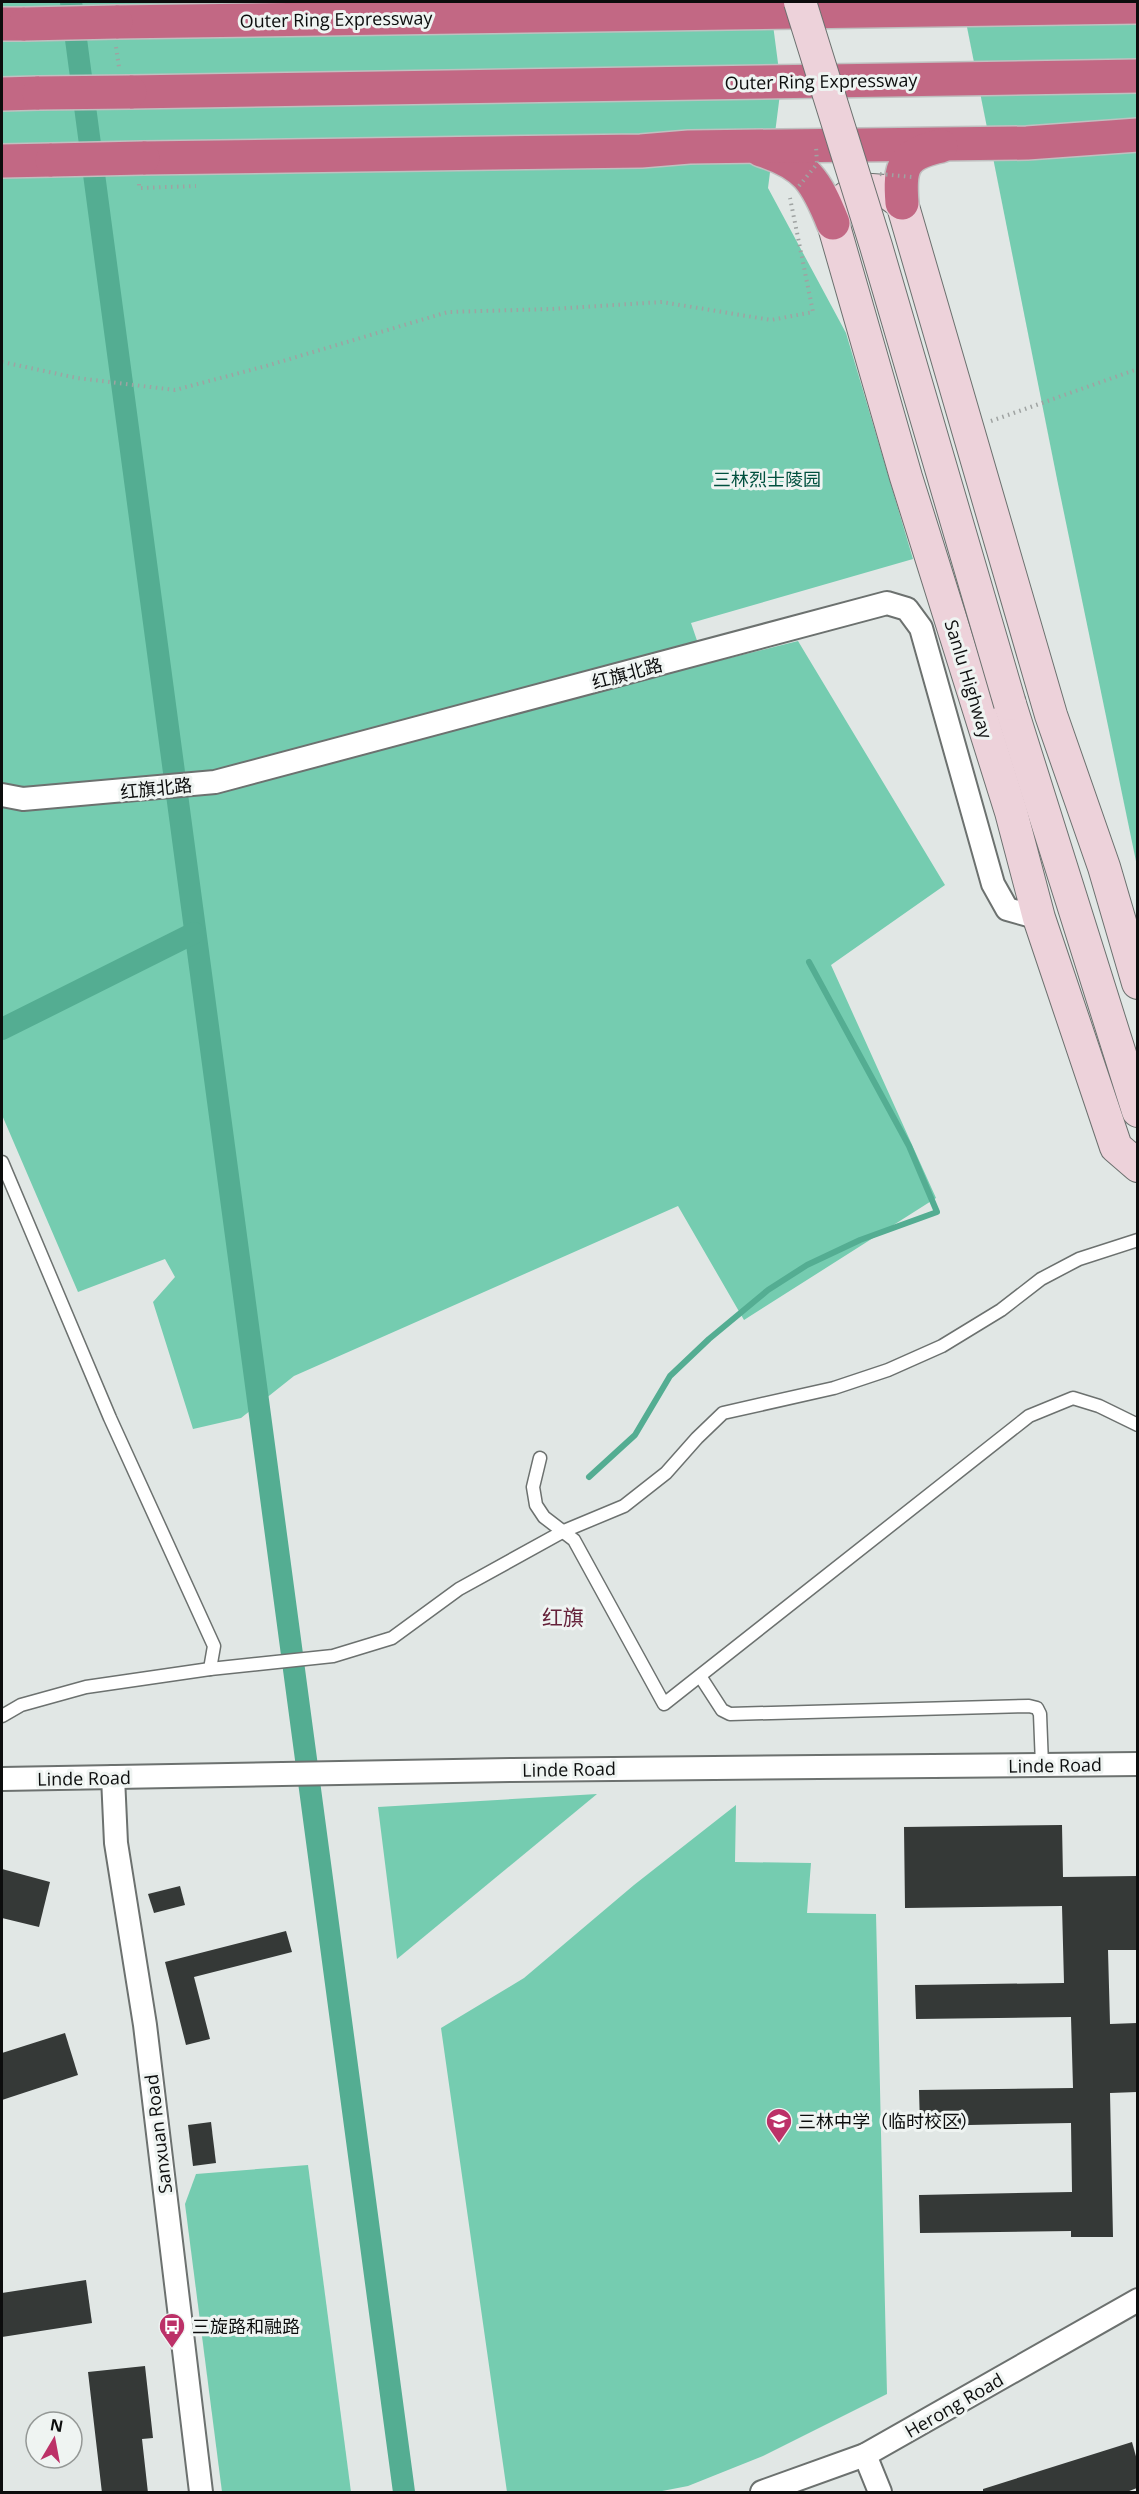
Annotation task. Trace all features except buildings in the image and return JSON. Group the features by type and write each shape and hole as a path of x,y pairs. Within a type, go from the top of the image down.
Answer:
{"highway":[{"name":"Outer Ring Expressway","path":"13,24 1137,7"},
{"name":"Outer Ring Expressway","path":"2,94 1137,76"},
{"path":"2,160 1027,143 1137,135"},
{"path":"902,203 900,178 906,161 922,150 953,144"},
{"path":"750,146 779,155 804,171 820,192 833,223"}],"main road":[{"name":"Sanlu Highway","path":"800,2 876,246 1010,704 1137,1111"},
{"path":"833,223 842,202 858,189 885,191 902,203 1051,715 1104,867 1137,983"},
{"name":"Sanlu Highway","path":"833,223 906,477 1011,812 1039,918 1116,1147 1137,1166"}],"street":[{"name":"红旗北路","path":"2,795 23,799 215,782 887,603 907,609 921,628 993,884 1007,909 1039,918"},
{"name":"Linde Road","path":"2,1779 512,1770 1137,1764"},
{"name":"Sanxuan Road","path":"113,1777 116,1843 145,2025 201,2493"},
{"name":"Herong Road","path":"762,2493 866,2455 1137,2300"},
{"path":"866,2455 880,2493"}],"lane":[{"path":"2,1162 110,1418 214,1646 210,1669"},
{"path":"2,1716 21,1705 86,1687 210,1669 333,1656 392,1638 459,1589 564,1532 624,1506 666,1473 697,1437 723,1413 834,1388 888,1370 942,1346 1001,1310 1041,1279 1079,1259 1137,1240"},
{"path":"540,1458 532,1487 536,1505 544,1517 574,1540 664,1704 1029,1416 1073,1398 1099,1406 1137,1425"},
{"path":"700,1676 722,1710 730,1714 1029,1706 1036,1708 1040,1714 1042,1765"}],"path":[{"path":"2,362 77,378 175,390 266,366 448,312 551,309 662,302 771,320 813,312 788,188"},
{"path":"987,410 990,421 1137,369"}],"green space":[{"name":"三林烈士陵园","path":"2,2 770,2 781,86 768,188 846,333 913,559 691,623 705,664 798,641 945,885 831,965 936,1198 744,1320 678,1206 294,1376 241,1418 193,1429 153,1302 175,1277 165,1259 78,1292 2,1115"},
{"path":"962,2 1137,2 1137,866 1058,484"},
{"path":"597,1794 397,1959 378,1807"},
{"path":"736,1805 735,1862 811,1863 807,1913 876,1914 887,2394 763,2456 688,2486 657,2492 507,2492 441,2028 524,1978 634,1885"},
{"path":"308,2165 351,2492 222,2492 185,2204 196,2174"}],"waterway":[{"path":"71,2 404,2492"},
{"path":"2,1029 194,933"},
{"path":"589,1477 635,1435 670,1376 709,1339 768,1290 807,1265 860,1240 937,1212 909,1146 809,962"}],"place":[{"name":"三林中学（临时校区）","path":"779,2144"},
{"name":"三旋路和融路","path":"172,2349"}],"district":[{"name":"红旗","path":"563,1617"}]}
